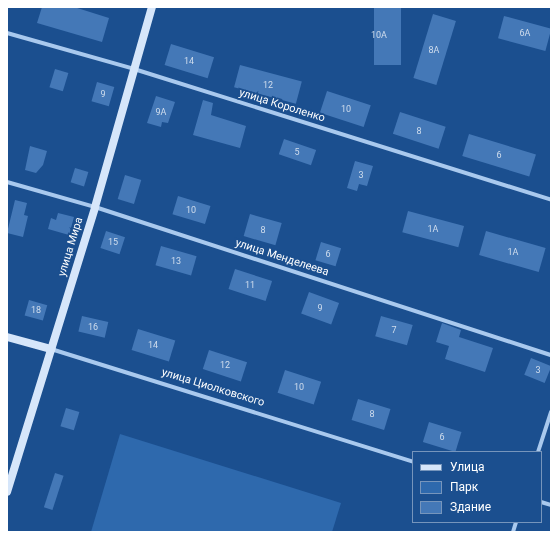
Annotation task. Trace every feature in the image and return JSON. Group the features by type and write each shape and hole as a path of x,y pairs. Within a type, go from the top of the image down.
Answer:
{"street":[{"name":"улица Мира","path":"7,492 95,207 152,7"},
{"name":"улица Короленко","path":"7,33 134,69 551,200"},
{"name":"улица Менделеева","path":"7,182 95,207 551,355"},
{"name":"улица Циолковского","path":"7,337 412,462"},
{"path":"538,451 551,412"}],"green space":[{"path":"120,434 341,503 332,532 91,532"}],"building":[{"path":"42,7 74,7 109,18 102,42 37,23"},
{"path":"374,7 401,7 401,65 374,65"},
{"path":"433,14 456,21 436,85 413,78"},
{"path":"504,16 551,29 545,51 498,38"},
{"path":"171,44 214,57 208,78 165,65"},
{"path":"240,65 302,82 296,104 234,87"},
{"path":"55,69 68,73 63,91 49,87"},
{"path":"97,82 114,87 109,106 91,101"},
{"path":"327,91 371,105 364,127 320,113"},
{"path":"156,96 175,102 168,123 162,122 161,127 147,123"},
{"path":"203,100 213,103 211,115 246,126 240,148 193,135"},
{"path":"400,112 446,127 439,149 393,134"},
{"path":"469,134 536,154 529,176 462,156"},
{"path":"284,139 316,150 311,165 279,154"},
{"path":"30,146 47,151 43,165 36,173 25,170"},
{"path":"355,161 373,166 367,186 359,184 357,191 347,188"},
{"path":"75,168 88,172 84,186 71,182"},
{"path":"125,175 141,180 134,204 118,199"},
{"path":"178,196 211,206 205,224 172,214"},
{"path":"15,200 27,203 24,215 28,216 23,237 7,233"},
{"path":"408,211 464,226 458,247 402,232"},
{"path":"58,213 74,217 69,235 48,229 51,218 56,220"},
{"path":"250,214 282,223 275,245 244,236"},
{"path":"106,231 125,237 119,254 100,248"},
{"path":"486,231 546,248 539,272 479,255"},
{"path":"321,242 341,248 336,266 315,260"},
{"path":"161,246 197,256 191,275 155,265"},
{"path":"235,269 272,281 266,301 229,289"},
{"path":"309,292 339,303 331,325 301,314"},
{"path":"29,300 47,305 43,321 25,315"},
{"path":"82,316 108,322 105,338 78,332"},
{"path":"381,316 413,325 407,345 375,336"},
{"path":"442,323 461,330 459,337 493,348 485,372 445,359 449,346 436,342"},
{"path":"138,329 175,340 169,361 132,350"},
{"path":"209,350 247,362 241,381 203,369"},
{"path":"531,358 551,366 545,383 524,375"},
{"path":"285,370 321,382 314,405 278,393"},
{"path":"358,399 391,409 384,430 352,420"},
{"path":"66,408 79,412 74,430 60,426"},
{"path":"429,422 462,432 456,451 423,442"},
{"path":"55,473 64,476 52,510 44,507"}]}
